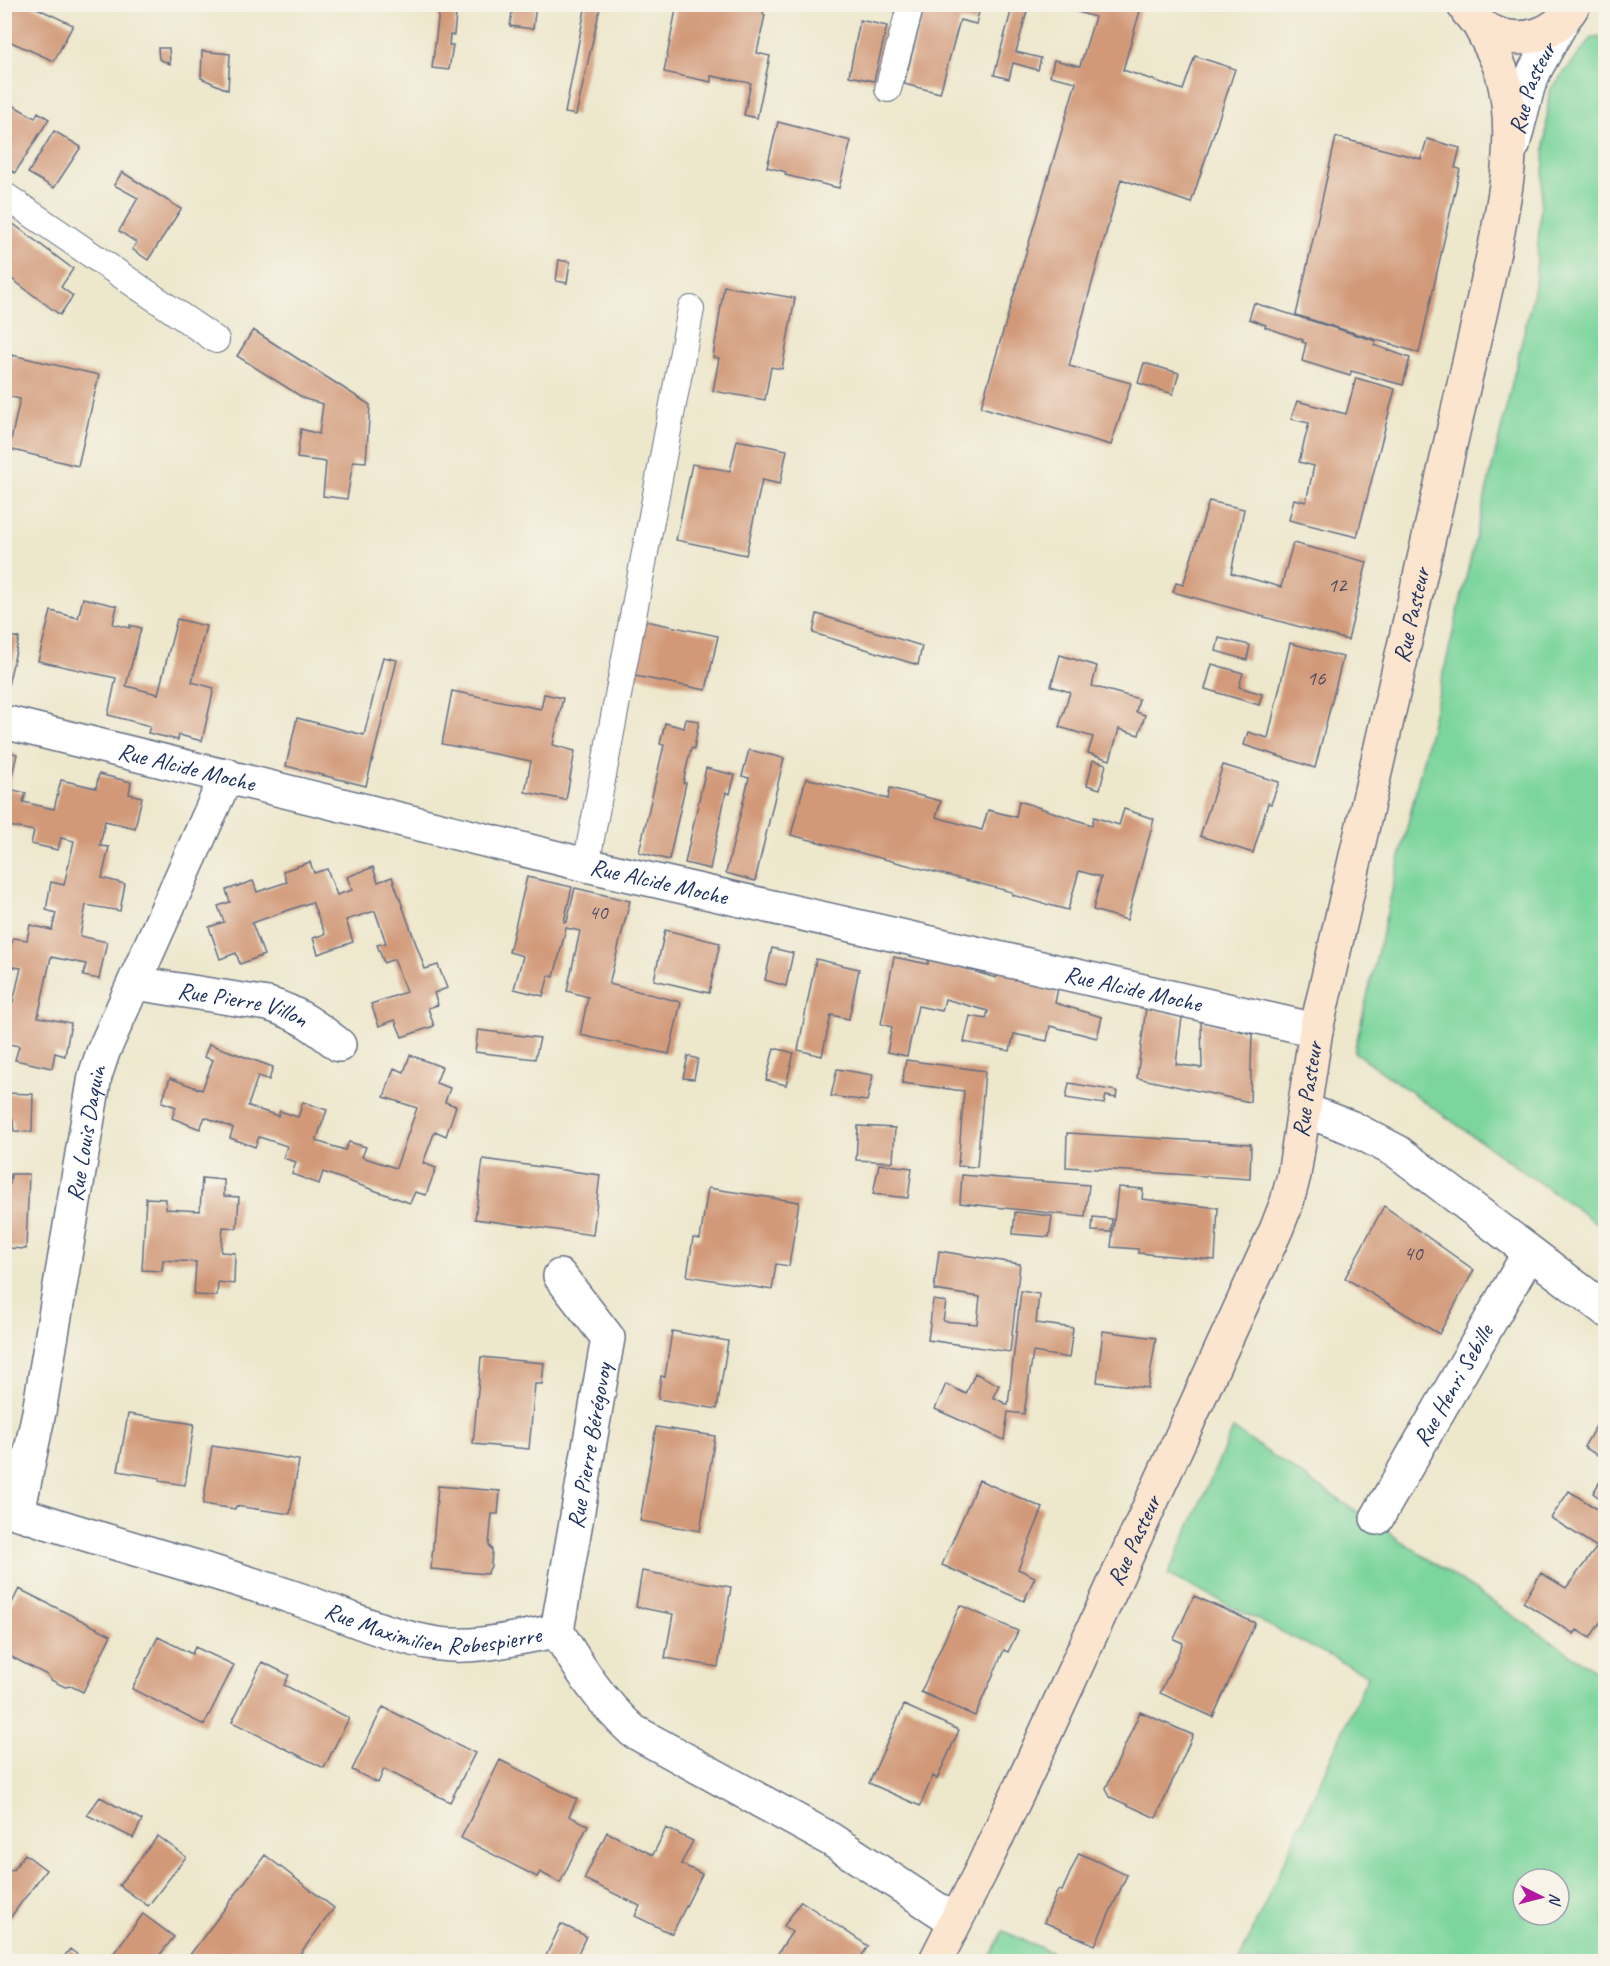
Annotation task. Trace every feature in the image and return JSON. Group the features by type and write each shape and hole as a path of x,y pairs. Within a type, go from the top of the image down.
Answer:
{"street":[{"path":"1470,14 1485,29 1502,36 1520,39 1548,32 1568,12"},
{"name":"Rue Pasteur","path":"935,1962 1030,1767 1287,1202 1294,1175 1316,1030 1488,284 1509,159 1528,87 1535,70 1568,12"},
{"name":"Rue Pasteur","path":"1470,14 1496,58 1505,88 1508,105 1509,159"},
{"name":"Rue Alcide Moche","path":"4,722 586,865 1316,1030"},
{"name":"Rue Louis Daquin","path":"11,1510 39,1412 95,1076 103,1052 227,775"},
{"name":"Rue Pierre Villon","path":"135,983 268,1004 287,1010 308,1021 339,1046"},
{"path":"1304,1110 1350,1127 1398,1152 1605,1310"},
{"name":"Rue Henri Sebille","path":"1377,1518 1529,1253"},
{"name":"Rue Pierre Bérégovoy","path":"557,1631 608,1338 560,1276"},
{"name":"Rue Maximilien Robespierre","path":"11,1510 292,1597 392,1634 441,1644 473,1644 557,1631 596,1692 612,1712 633,1731 830,1839 955,1921"}],"lane":[{"path":"888,89 911,4"},
{"path":"4,195 216,340"},
{"path":"586,865 691,309"}],"green space":[{"path":"1606,37 1605,1229 1354,1052 1535,286 1549,91 1592,38"},
{"path":"1233,1429 1605,1677 1605,1961 1239,1961 1368,1675 1168,1575"},
{"path":"1003,1931 1071,1961 995,1961 989,1959"}],"building":[{"path":"4,4 28,4 73,25 54,61 4,39"},
{"path":"440,4 457,4 454,35 450,35 449,45 453,45 449,70 432,68"},
{"path":"586,4 601,4 576,115 565,113"},
{"path":"677,4 716,4 736,9 736,4 765,4 757,53 770,56 757,118 744,115 751,83 711,76 711,82 664,72"},
{"path":"925,4 981,4 976,24 960,20 940,93 904,84"},
{"path":"1013,4 1029,4 1016,52 1041,58 1038,70 1013,63 1009,79 994,75"},
{"path":"1050,4 1142,4 1123,70 1183,90 1195,56 1235,69 1191,203 1121,179 1069,366 1131,383 1111,445 981,407 1076,82 1050,76 1054,60 1080,66 1095,17"},
{"path":"513,5 536,5 533,29 510,26"},
{"path":"860,20 887,26 874,81 849,76"},
{"path":"158,48 169,48 170,64 159,59"},
{"path":"202,51 230,54 228,90 201,78"},
{"path":"4,100 35,118 38,112 49,119 15,173 4,166"},
{"path":"778,122 851,141 839,188 785,175 786,172 767,167"},
{"path":"54,131 81,147 54,188 28,173"},
{"path":"1336,137 1421,159 1427,139 1460,148 1455,168 1460,169 1419,353 1296,315"},
{"path":"122,172 181,209 148,260 132,249 137,243 119,231 138,198 114,185"},
{"path":"4,217 73,269 61,287 73,296 60,315 4,273"},
{"path":"559,260 570,262 567,283 556,281"},
{"path":"724,286 795,298 782,369 771,367 765,400 713,391 719,358 713,357"},
{"path":"1254,303 1376,341 1374,345 1410,358 1403,385 1351,371 1350,376 1302,361 1306,343 1249,319"},
{"path":"253,330 370,405 366,462 353,461 347,499 323,496 326,462 297,458 301,429 319,434 323,404 305,399 237,356"},
{"path":"12,355 99,375 78,466 9,449 20,399 4,395"},
{"path":"1144,363 1179,373 1173,394 1138,383"},
{"path":"1356,378 1395,389 1357,537 1289,520 1294,499 1306,502 1314,466 1299,462 1309,423 1291,419 1297,401 1346,414"},
{"path":"737,440 787,450 780,484 762,480 746,555 676,540 692,464 730,471"},
{"path":"1209,501 1244,509 1231,573 1281,587 1293,543 1367,562 1348,640 1173,592 1176,583 1183,585"},
{"path":"83,598 117,606 113,624 141,628 126,686 158,694 177,619 206,626 192,682 214,688 202,741 179,735 178,740 148,733 150,726 108,715 116,678 38,661 51,611 78,618"},
{"path":"817,614 922,646 918,665 813,633"},
{"path":"641,620 718,636 706,690 630,675"},
{"path":"4,635 19,638 5,698 4,698"},
{"path":"1219,638 1250,645 1247,660 1216,651"},
{"path":"1290,643 1343,657 1315,768 1244,745 1248,732 1268,738"},
{"path":"1060,655 1097,666 1092,686 1139,699 1136,712 1145,715 1139,735 1119,729 1110,760 1088,753 1093,737 1059,727 1070,692 1051,686"},
{"path":"383,657 397,660 366,786 286,766 297,718 364,735"},
{"path":"1212,664 1243,673 1239,687 1262,694 1259,705 1205,689"},
{"path":"452,691 541,709 544,694 563,698 553,745 575,751 566,800 525,792 531,761 442,744"},
{"path":"686,719 699,721 694,749 691,748 683,783 686,783 669,860 639,852 664,745 660,744 665,723 684,728"},
{"path":"749,750 784,758 755,881 726,873 749,778 742,776"},
{"path":"4,751 17,754 9,789 26,793 23,802 54,809 61,780 96,788 99,774 131,782 129,794 142,797 135,828 105,821 100,846 109,847 102,878 125,884 120,911 86,905 80,936 107,942 99,979 83,976 86,964 51,957 38,1017 71,1023 65,1056 55,1053 52,1068 15,1060 19,1046 4,1043 7,1029 4,1028 4,1000 13,1002 21,968 6,966 13,938 27,940 30,925 52,930 56,913 46,910 51,882 64,885 74,841 61,838 58,850 31,844 34,831 4,825"},
{"path":"1093,760 1106,764 1100,789 1087,785"},
{"path":"1223,765 1279,782 1271,804 1268,803 1253,853 1200,836"},
{"path":"706,768 735,775 730,794 726,792 710,869 685,863"},
{"path":"806,778 888,799 890,788 941,801 936,817 982,830 988,810 1016,817 1019,801 1092,825 1094,817 1119,825 1124,809 1154,819 1127,920 1093,910 1101,877 1079,871 1068,910 1012,895 1012,892 791,835"},
{"path":"310,862 314,873 327,869 337,895 352,890 347,877 373,867 378,882 392,877 425,969 438,965 447,988 434,993 438,1005 428,1008 434,1026 402,1037 395,1020 379,1026 371,1004 406,992 394,959 384,963 377,945 386,943 375,911 346,920 353,942 318,954 313,938 325,934 312,902 252,923 264,955 240,964 236,953 220,959 209,927 224,922 218,906 230,902 226,890 253,881 257,892 287,882 283,871"},
{"path":"527,877 572,887 564,922 567,922 575,888 630,901 609,984 681,1002 669,1054 580,1035 588,997 567,991 580,931 566,928 554,977 549,975 543,996 514,989 523,956 509,952"},
{"path":"665,930 720,943 709,993 654,980"},
{"path":"772,948 793,953 786,986 765,980"},
{"path":"894,957 928,964 929,958 996,978 998,967 1059,983 1055,1003 1102,1017 1097,1038 1050,1026 1047,1041 1014,1034 1010,1051 964,1042 970,1016 986,1019 988,1011 945,999 942,1011 918,1006 907,1056 887,1052 892,1027 881,1024"},
{"path":"816,959 859,969 849,1019 831,1015 822,1056 798,1050"},
{"path":"1146,1007 1182,1017 1176,1064 1202,1068 1201,1021 1252,1034 1250,1102 1137,1078"},
{"path":"478,1030 540,1038 535,1059 475,1052"},
{"path":"209,1044 273,1067 269,1080 258,1076 248,1106 278,1116 280,1111 298,1117 303,1102 327,1110 316,1141 345,1150 349,1142 366,1147 362,1157 396,1168 417,1108 384,1097 394,1068 404,1072 410,1055 442,1067 436,1083 450,1088 445,1102 456,1106 446,1136 435,1131 423,1163 436,1168 426,1195 415,1192 410,1203 323,1172 319,1184 292,1174 296,1162 283,1158 287,1146 259,1137 255,1147 230,1138 233,1128 205,1117 200,1129 172,1118 176,1107 162,1102 170,1078 202,1090 213,1060 204,1057"},
{"path":"774,1048 794,1053 786,1085 766,1080"},
{"path":"688,1056 698,1059 694,1079 683,1078"},
{"path":"906,1060 985,1071 977,1167 958,1166 964,1091 902,1083"},
{"path":"837,1069 873,1075 867,1101 831,1096"},
{"path":"1069,1083 1117,1091 1116,1098 1106,1096 1104,1104 1066,1098"},
{"path":"4,1093 33,1094 32,1132 14,1131 13,1120 4,1119"},
{"path":"858,1126 895,1128 893,1162 856,1160"},
{"path":"1067,1133 1251,1144 1250,1179 1066,1167"},
{"path":"483,1159 600,1175 593,1235 475,1219"},
{"path":"879,1164 912,1168 908,1198 873,1194"},
{"path":"11,1174 29,1174 26,1249 7,1248 7,1239 4,1238 4,1184 10,1184"},
{"path":"962,1175 1089,1185 1085,1217 960,1203"},
{"path":"202,1178 224,1180 224,1196 239,1197 237,1228 223,1227 221,1252 235,1253 234,1284 218,1282 217,1296 194,1295 196,1262 163,1260 162,1271 142,1270 146,1198 166,1199 166,1209 200,1211"},
{"path":"1118,1187 1143,1189 1142,1199 1218,1208 1215,1260 1138,1253 1138,1249 1111,1247"},
{"path":"708,1188 799,1202 789,1266 776,1264 772,1290 687,1276 693,1238 700,1239"},
{"path":"1384,1206 1474,1270 1439,1334 1345,1278"},
{"path":"1015,1212 1052,1216 1049,1237 1013,1234"},
{"path":"1093,1217 1112,1219 1111,1232 1092,1231"},
{"path":"939,1251 1020,1264 1010,1352 928,1340 933,1300 946,1302 943,1321 977,1324 980,1297 934,1290"},
{"path":"1021,1291 1039,1294 1036,1323 1073,1328 1069,1358 1033,1352 1024,1414 1008,1412 1004,1440 935,1409 946,1384 966,1394 975,1373 999,1385 993,1397 1008,1405"},
{"path":"672,1331 728,1341 717,1409 658,1399 661,1376 665,1377"},
{"path":"1103,1331 1156,1338 1148,1388 1097,1382"},
{"path":"481,1357 544,1363 542,1384 535,1384 529,1449 473,1444"},
{"path":"1605,1410 1605,1460 1584,1447"},
{"path":"128,1414 194,1424 185,1485 118,1471"},
{"path":"656,1427 715,1436 700,1531 640,1521"},
{"path":"212,1446 299,1460 290,1514 203,1504"},
{"path":"1605,1473 1605,1502 1593,1493"},
{"path":"979,1480 1043,1508 1018,1569 1035,1577 1024,1601 942,1565"},
{"path":"438,1486 500,1491 498,1514 492,1514 489,1545 492,1550 491,1566 487,1574 431,1569"},
{"path":"1569,1491 1605,1514 1605,1615 1590,1638 1577,1630 1574,1634 1523,1602 1541,1573 1566,1588 1597,1547 1551,1518"},
{"path":"642,1571 731,1587 718,1667 665,1658 673,1614 636,1607"},
{"path":"19,1589 111,1635 83,1692 71,1686 65,1687 4,1653 4,1619"},
{"path":"1194,1596 1255,1623 1213,1717 1160,1693 1183,1643 1174,1639"},
{"path":"960,1605 1018,1631 1008,1652 1004,1650 975,1716 921,1692"},
{"path":"158,1637 192,1654 195,1647 234,1665 204,1725 132,1689"},
{"path":"262,1662 289,1675 284,1685 349,1718 324,1768 232,1722"},
{"path":"904,1705 959,1730 937,1779 933,1776 920,1806 869,1783"},
{"path":"383,1707 475,1753 450,1802 384,1769 378,1783 352,1770"},
{"path":"1140,1712 1193,1735 1156,1818 1110,1797 1106,1788"},
{"path":"500,1760 577,1799 569,1816 588,1825 560,1883 540,1872 537,1877 461,1838"},
{"path":"100,1797 142,1820 133,1838 87,1815"},
{"path":"666,1828 693,1841 681,1864 702,1874 672,1934 635,1916 640,1906 584,1879 607,1832 653,1855"},
{"path":"158,1836 186,1857 148,1906 119,1885"},
{"path":"1079,1853 1127,1875 1095,1945 1044,1922 1058,1890 1062,1891"},
{"path":"25,1854 46,1870 4,1926 4,1866 12,1871"},
{"path":"265,1855 334,1908 294,1962 188,1962 186,1960"},
{"path":"801,1901 868,1946 858,1962 772,1962 792,1932 784,1926"},
{"path":"143,1914 174,1937 154,1962 107,1962"},
{"path":"561,1924 586,1936 574,1962 543,1962"},
{"path":"70,1949 87,1962 60,1962"}]}
